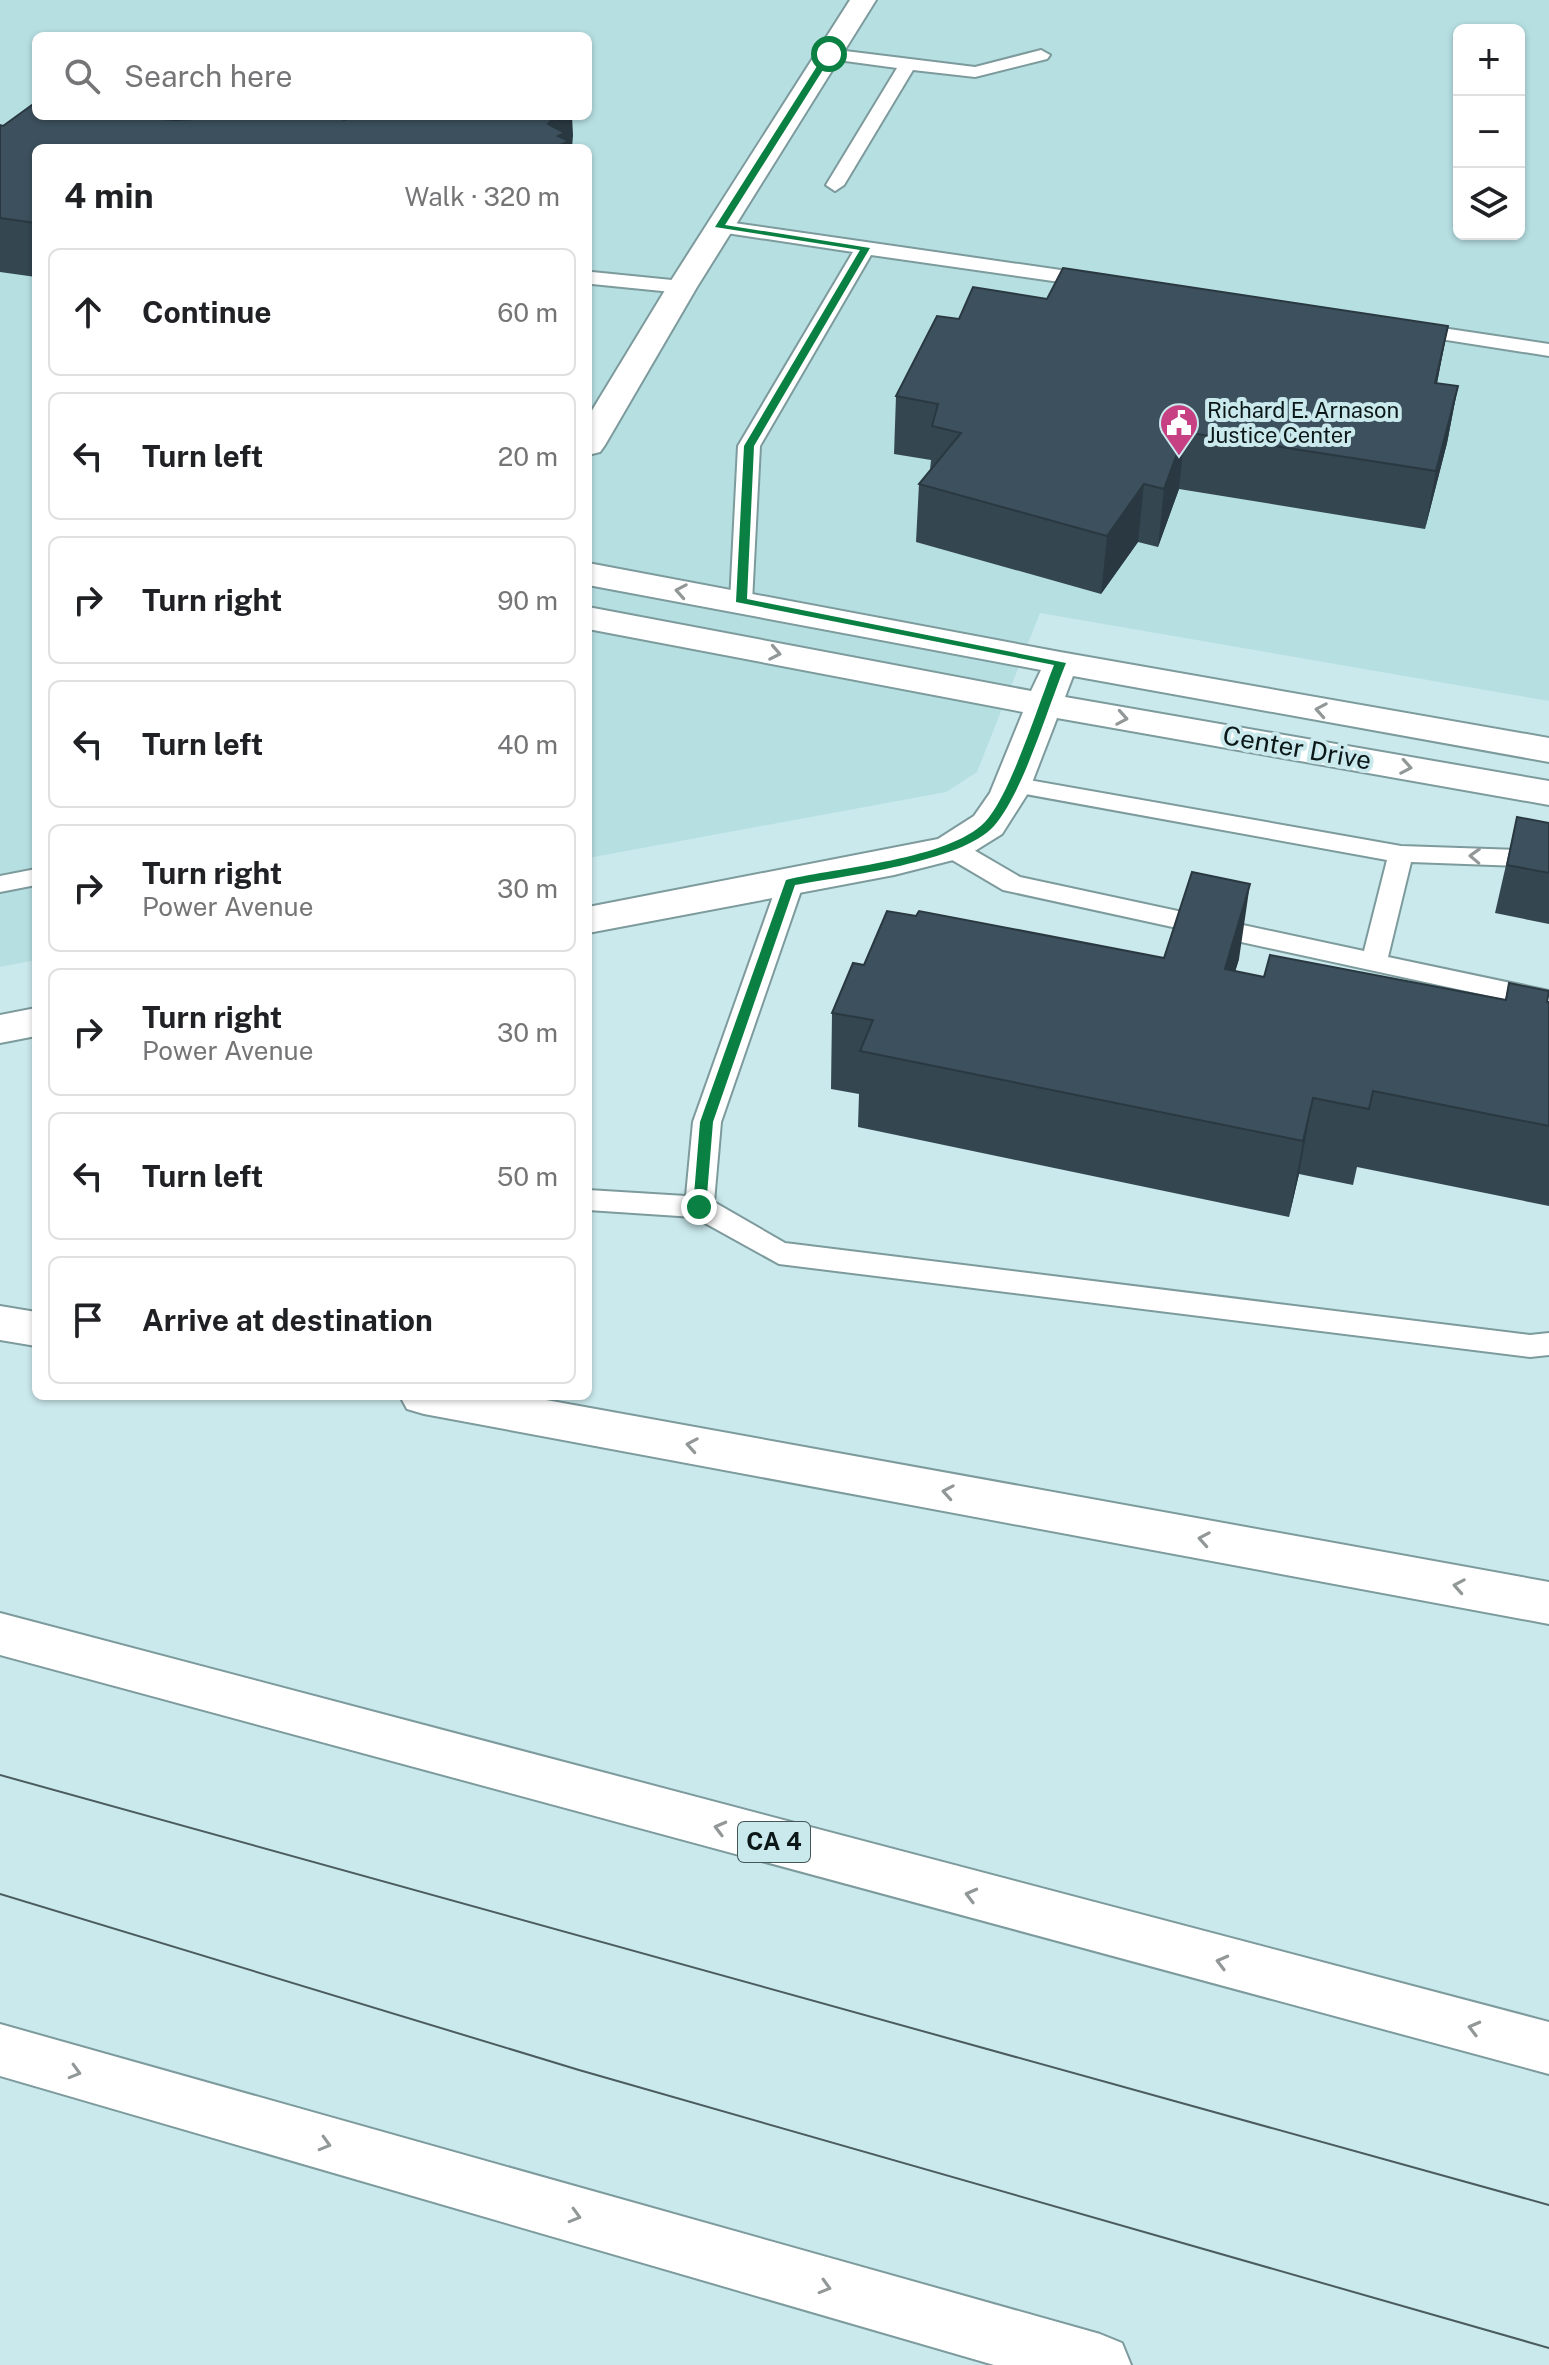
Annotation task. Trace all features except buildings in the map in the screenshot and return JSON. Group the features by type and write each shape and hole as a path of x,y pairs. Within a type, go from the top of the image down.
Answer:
{"main road":[{"path":"592,438 682,287 863,0"},
{"name":"Center Drive","path":"592,575 1060,663 1549,750"},
{"name":"Center Drive","path":"592,619 1045,705 1549,793"},
{"path":"592,919 894,862 951,848 988,825 1012,785 1060,663"},
{"path":"0,1029 32,1023"},
{"path":"0,1323 32,1328"},
{"path":"446,1400 1545,1600"},
{"name":"CA 4","path":"0,1634 1549,2048"},
{"path":"0,2050 1100,2365"}],"lane":[{"path":"829,54 975,72 1041,55"},
{"path":"835,185 907,65"},
{"path":"720,227 1114,284"},
{"path":"741,602 749,446 865,248"},
{"path":"592,278 682,287"},
{"path":"1394,327 1549,350"},
{"path":"1012,785 1401,854 1549,859"},
{"path":"951,848 1012,884 1549,1000"},
{"path":"1374,962 1401,854"},
{"path":"0,884 32,878"},
{"path":"699,1207 707,1122 791,882"},
{"path":"592,1200 699,1207 779,1253 1530,1346 1549,1344"}],"shaded area":[{"path":"0,0 1549,0 1549,701 1040,613 977,772 946,792 592,857 592,144 32,144 32,961 0,967"}],"tram line":[{"path":"0,1775 1549,2205"},
{"path":"0,1894 579,2070 1549,2348"}],"place":[{"name":"Richard E. Arnason Justice Center","path":"1179,457"}],"route":[{"path":"699,1207 707,1122 791,882 951,848 988,825 1009,793 1060,663 741,602 749,446 865,248 720,227 829,54"}]}
